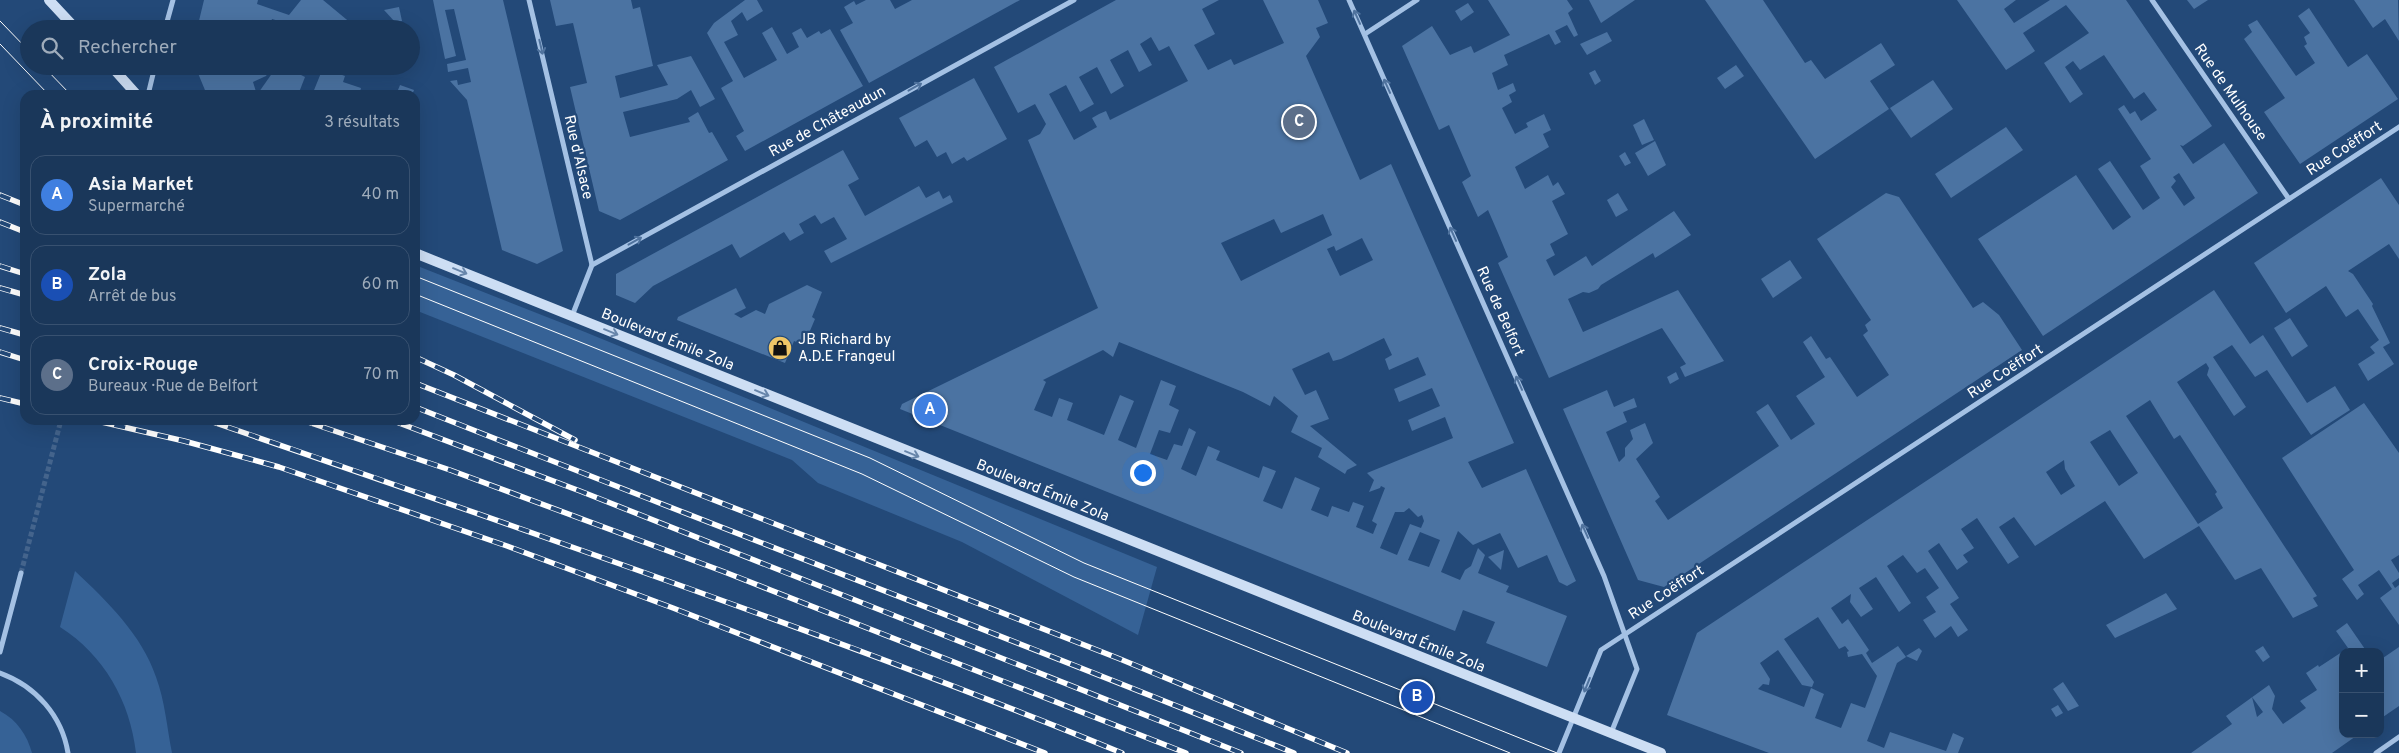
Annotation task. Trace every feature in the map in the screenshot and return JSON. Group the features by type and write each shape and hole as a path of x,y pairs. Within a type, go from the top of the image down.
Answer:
{"main road":[{"path":"49,0 68,20"},
{"path":"119,75 133,90"},
{"name":"Boulevard Émile Zola","path":"420,255 1572,719 1661,753"}],"street":[{"path":"167,20 173,0"},
{"name":"Rue d'Alsace","path":"529,0 592,265"},
{"name":"Rue de Châteaudun","path":"592,265 1074,0"},
{"name":"Rue de Belfort","path":"1349,0 1604,576 1636,669 1610,734"},
{"path":"1365,34 1417,0"},
{"name":"Rue de Mulhouse","path":"2152,0 2289,199"},
{"path":"149,90 153,75"},
{"name":"Rue Coëffort","path":"1559,753 1600,650 2399,127"},
{"path":"572,316 592,265"},
{"path":"0,652 21,573"},
{"path":"0,673 28,688 48,706 62,730 68,753"},
{"path":"2376,753 2399,737"}],"shaded area":[{"path":"420,267 585,332 1157,567 1138,635 962,542 818,483 792,460 420,312"},
{"path":"75,571 99,594 133,633 150,662 162,695 172,753 136,753 128,715 112,681 90,651 60,627"},
{"path":"0,711 21,729 32,753 0,753"}],"building":[{"path":"204,0 258,0 257,4 289,15 301,0 323,0 347,20 272,19 199,20"},
{"path":"433,0 503,0 563,251 537,264 502,250 467,100 450,81 457,80 458,85 471,82 468,68 448,72 447,64 466,60 454,9 445,10 456,56 445,59"},
{"path":"550,0 631,0 633,9 640,7 653,66 615,76 620,98 668,85 657,65 691,56 715,99 700,107 691,90 677,99 623,112 630,137 690,122 688,118 698,112 709,133 712,132 728,160 620,220 599,211 570,87 587,83 573,23 556,26"},
{"path":"745,0 757,0 763,11 747,21 742,12 731,21 738,35 724,42 744,78 777,60 762,33 772,27 787,54 799,47 792,33 801,28 807,38 819,31 821,34 830,29 863,86 745,151 736,136 744,131 721,88 733,81 707,33 714,23"},
{"path":"866,0 890,0 895,9 912,0 1020,0 869,83 840,30 853,23 844,7 854,1 856,5"},
{"path":"1116,0 1219,0 1202,9 1215,34 1194,45 1208,70 1231,59 1234,65 1284,43 1263,0 1318,0 1328,23 1316,28 1320,37 1306,56 1360,180 1391,164 1514,443 1468,462 1482,488 1526,469 1576,581 1567,586 1559,582 1547,555 1518,568 1500,533 1473,545 1458,531 1441,572 1460,580 1465,570 1471,566 1478,548 1485,555 1478,573 1509,586 1506,592 1567,616 1547,667 1486,643 1495,622 1463,610 1455,631 900,409 902,404 1098,308 1028,140 1040,134 1046,124 1035,104 1018,113 994,67","holes":["1151,37 1159,51 1169,46 1188,81 1110,120 1106,111 1099,114 1092,118 1097,127 1074,140 1049,94 1066,85 1080,112 1094,104 1079,77 1097,67 1111,94 1124,86 1110,60 1128,50 1139,72 1152,65 1140,44","1323,214 1332,235 1241,281 1221,243 1274,219 1281,233","1362,238 1373,260 1340,276 1327,249 1334,246 1336,251","1384,338 1392,355 1385,359 1389,370 1418,357 1426,375 1394,389 1399,402 1432,388 1440,406 1408,420 1412,431 1445,417 1453,438 1367,473 1374,480 1369,492 1381,486 1385,488 1372,521 1377,524 1373,534 1356,527 1364,506 1353,502 1349,512 1332,506 1328,517 1311,510 1320,488 1295,477 1282,509 1263,501 1276,471 1263,466 1259,478 1216,460 1220,451 1208,446 1196,476 1181,469 1196,432 1189,428 1182,446 1174,444 1167,460 1150,454 1159,430 1170,433 1179,410 1169,405 1176,386 1161,380 1136,448 1118,440 1134,401 1120,395 1104,435 1067,420 1073,403 1059,398 1052,417 1034,410 1046,382 1043,380 1103,350 1113,357 1119,342 1243,392 1270,406 1274,396 1298,416 1291,432 1322,448 1318,457 1345,474 1347,470 1357,465 1310,426 1329,419 1316,390 1305,395 1292,369 1329,352 1333,361","1409,508 1418,517 1422,515 1424,521 1421,528 1410,524 1397,555 1380,548 1395,512 1404,512","1420,532 1440,540 1429,567 1408,560"]},
{"path":"1488,0 1567,0 1573,9 1568,13 1578,35 1574,37 1567,25 1555,31 1561,42 1555,45 1549,34 1504,55 1508,65 1492,73 1498,90 1513,83 1516,91 1509,95 1512,102 1502,108 1515,134 1528,127 1526,123 1544,114 1551,130 1543,134 1549,147 1515,167 1525,189 1548,175 1553,186 1558,182 1565,194 1552,201 1568,234 1550,244 1555,255 1546,260 1554,276 1586,256 1592,266 1674,211 1691,235 1655,258 1653,253 1601,285 1598,289 1589,293 1583,292 1568,299 1583,332 1678,290 1724,361 1685,377 1680,367 1686,364 1662,328 1549,378 1498,263 1508,257 1488,210 1478,217 1462,182 1471,176 1449,125 1439,130 1402,46 1432,26 1450,55 1471,46 1474,53 1510,35"},
{"path":"1589,0 1635,0 1601,23"},
{"path":"1705,0 1763,0 1805,63 1811,60 1825,79 1881,43 1895,65 1870,81 1889,109 1815,159"},
{"path":"1957,0 2016,0 2004,9 2014,23 2050,0 2126,0 2212,126 2183,146 2180,145 2193,164 2224,143 2258,193 2043,336 1978,239 2076,175 2113,230 2131,217 2098,169 2110,161 2143,210 2160,198 2140,166 2151,159 2118,109 2124,105 2130,114 2135,111 2141,121 2157,110 2144,92 2134,99 2104,55 2080,70 2073,61 2065,67 2083,94 2070,103 2044,63 2089,33 2066,5 2023,33 2035,51 2006,70","holes":["2179,173 2195,198 2184,206 2171,187 2176,181 2173,177"]},
{"path":"2187,0 2208,0 2194,9"},
{"path":"2354,0 2398,0 2399,41 2385,19 2373,28"},
{"path":"1468,3 1474,12 1461,21 1455,11"},
{"path":"399,7 402,20 393,20 384,10"},
{"path":"2309,8 2348,67 2367,54 2398,99 2300,164 2264,112 2285,98 2244,39 2252,32 2248,25 2257,20 2296,76 2315,63 2304,46 2307,44 2304,37 2310,33 2298,16"},
{"path":"1607,32 1612,41 1587,55 1580,44"},
{"path":"1736,65 1744,76 1725,89 1717,78"},
{"path":"1595,70 1601,81 1595,85 1589,73"},
{"path":"199,75 267,75 253,82 255,90 205,90"},
{"path":"271,75 301,75 305,77 300,90 260,90"},
{"path":"320,75 342,75 345,76 343,82 361,88 360,90 314,90"},
{"path":"974,78 1007,139 967,161 964,157 952,164 946,152 937,157 927,140 915,147 899,118"},
{"path":"1933,80 1953,109 1911,138 1890,108"},
{"path":"400,85 414,90 398,90"},
{"path":"1644,119 1654,140 1642,145 1633,125"},
{"path":"2006,127 2023,150 1951,198 1935,174"},
{"path":"1655,141 1666,165 1648,176 1635,153"},
{"path":"843,150 859,179 848,185 865,216 919,186 926,198 939,191 943,199 950,195 953,202 831,263 824,251 847,239 834,217 821,224 815,215 799,224 804,233 790,241 784,232 740,258 732,244 653,286 635,303 616,295 616,274"},
{"path":"1625,152 1631,163 1625,166 1619,156"},
{"path":"2381,178 2399,205 2399,259 2389,244 2348,271 2353,274 2373,304 2372,306 2390,343 2383,347 2394,364 2368,381 2358,364 2375,353 2370,347 2379,340 2358,309 2346,317 2326,286 2286,313 2254,263"},
{"path":"1618,193 1628,210 1616,217 1607,200"},
{"path":"1886,193 1899,197 1973,308 1983,302 1999,315 2022,350 1664,587 1638,580 1563,409 1607,390 1614,407 1634,398 1637,407 1623,412 1627,422 1606,432 1619,462 1625,456 1625,448 1633,439 1630,430 1645,423 1653,443 1636,459 1660,497 1655,501 1668,520 1779,446 1756,412 1768,404 1791,440 1815,424 1796,396 1825,377 1803,342 1811,336 1826,359 1830,357 1857,397 1889,375 1863,335 1868,331 1865,325 1871,320 1817,239"},
{"path":"1790,260 1802,278 1773,298 1761,279"},
{"path":"807,285 822,292 812,317 815,319 804,345 794,341 785,363 677,320 678,317 736,288 746,308 734,314 741,318 756,310 765,314 769,304"},
{"path":"2214,290 2250,344 2263,335 2307,403 2335,386 2350,410 2311,435 2267,370 2255,377 2232,345 2213,357 2246,407 2234,416 2207,375 2209,368 2206,363 2177,382 2317,596 2313,598 2318,606 2293,618 2261,568 2235,580 2199,526 2144,559 2105,501 2035,546 2014,517 1999,527 2019,557 2008,564 1977,518 1961,529 1974,548 1963,555 1968,562 1957,570 1939,543 1928,551 1959,598 1950,604 1968,630 1958,637 1951,626 1935,638 1923,620 1936,612 1926,597 1939,588 1925,568 1917,573 1903,555 1887,566 1911,603 1899,612 1876,577 1859,588 1873,609 1861,617 1850,602 1851,594 1831,608 1842,624 1848,619 1869,650 1866,653 1872,663 1898,646 1906,657 1897,663 1867,741 1884,748 1890,732 1946,751 1953,733 1964,738 1958,753 1769,753 1667,715 1697,633","holes":["2150,400 2174,439 2180,435 2217,492 2215,494 2223,508 2198,524 2126,416","2110,430 2138,473 2119,486 2090,442","2064,460 2065,469 2075,486 2061,495 2046,472","1818,617 1839,649 1845,646 1849,651 1847,652 1848,657 1862,654 1877,676 1865,708 1851,703 1841,728 1815,718 1824,694 1811,688 1804,707 1758,689 1763,684 1769,685 1770,679 1760,663 1778,650 1802,685 1812,687 1814,682 1784,639"]},
{"path":"2290,318 2308,346 2292,357 2274,328"},
{"path":"1676,372 1679,379 1670,384 1667,377"},
{"path":"2364,403 2399,453 2399,555 2391,560 2399,573 2399,578 2392,583 2395,588 2399,585 2399,625 2380,598 2392,589 2379,570 2358,585 2364,594 2357,600 2342,579 2354,570 2282,458"},
{"path":"1504,550 1501,570 1488,557"},
{"path":"2166,593 2177,609 2115,638 2106,625"},
{"path":"2347,623 2364,648 2348,648 2336,631"},
{"path":"2263,646 2270,657 2263,662 2255,651"},
{"path":"2399,647 2399,706 2384,716 2384,693 2384,657"},
{"path":"1919,648 1922,651 1917,661 1906,656"},
{"path":"2339,654 2339,738 2353,738 2332,753 2191,753 2232,724 2226,716 2252,697 2269,685 2275,696 2272,709 2283,724 2306,708 2300,701 2317,690 2306,673 2318,665 2319,667","holes":["2252,697 2263,712 2257,717"]},
{"path":"2063,682 2079,706 2068,711 2053,689"},
{"path":"2058,705 2063,713 2056,717 2051,709"}],"tunnel":[{"path":"21,573 60,425"}],"tram line":[{"path":"0,21 20,42"},
{"path":"0,44 20,65"},
{"path":"30,75 44,90"},
{"path":"52,75 66,90"},
{"path":"420,278 870,458 1084,563 1557,753"},
{"path":"420,296 862,474 1074,577 1510,753"}],"railway":[{"path":"0,195 20,203"},
{"path":"0,222 20,230"},
{"path":"0,266 20,272"},
{"path":"0,288 20,294"},
{"path":"0,328 20,334"},
{"path":"0,352 20,358"},
{"path":"420,359 454,375 575,440"},
{"path":"420,385 1120,659 1347,753"},
{"path":"0,398 20,403"},
{"path":"420,409 1075,665 1294,753"},
{"path":"115,425 184,441 279,467 507,546 673,608 1045,753"},
{"path":"221,425 476,513 881,658 1122,753"},
{"path":"317,425 450,470 722,571 1186,753"},
{"path":"404,425 580,491 1241,753"}],"place":[{"name":"Croix-Rouge","path":"1299,122"},
{"name":"JB Richard by A.D.E Frangeul","path":"780,348"},
{"name":"Asia Market","path":"930,410"},
{"name":"Zola","path":"1417,697"}]}
